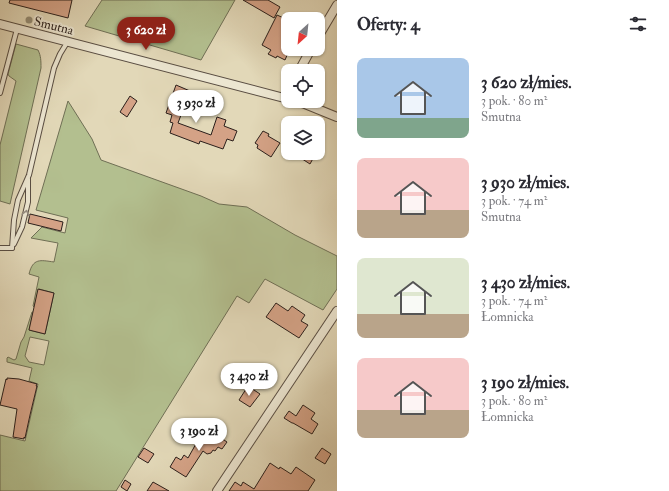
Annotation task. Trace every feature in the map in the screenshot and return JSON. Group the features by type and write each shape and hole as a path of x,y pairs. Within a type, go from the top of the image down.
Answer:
{"street":[{"path":"325,25 337,5"},
{"name":"Smutna","path":"0,24 281,97"},
{"name":"Smutna","path":"315,108 337,117"},
{"path":"217,491 337,311"}],"lane":[{"path":"0,93 17,28"},
{"path":"12,248 14,220 18,200 29,175 54,68 68,41"},
{"path":"12,248 22,227 28,198 29,175"},
{"path":"0,248 12,248"}],"green space":[{"path":"102,0 235,0 201,60 85,26"},
{"path":"16,44 38,50 41,59 41,68 10,204 0,201 0,145 16,81 8,74"},
{"path":"68,101 92,139 101,160 201,196 219,204 247,207 295,235 337,256 337,289 323,310 265,279 249,303 237,296 116,491 0,491 0,435 25,441 38,384 29,381 32,368 7,362 7,358 8,357 14,360 16,359 32,312 29,330 45,334 54,293 39,289 34,307 33,306 39,277 29,274 33,265 38,261 54,262 58,243 31,238 42,227 65,233 68,218 36,210","holes":["30,337 49,341 44,365 29,362 25,356"]}],"building":[{"path":"10,0 72,0 68,18 9,3"},
{"path":"243,0 268,0 280,7 274,18"},
{"path":"277,15 281,17 281,56 287,56 285,60 268,54 271,50 262,45"},
{"path":"176,85 190,91 178,123 211,135 217,117 226,120 224,126 237,131 233,141 227,139 223,149 200,141 199,144 170,133 173,123 170,122 172,115 166,113"},
{"path":"130,96 137,101 127,117 120,112"},
{"path":"263,131 269,134 268,136 280,143 271,157 257,148 258,145 255,143"},
{"path":"304,160 312,160 310,164"},
{"path":"30,214 63,222 61,231 28,223"},
{"path":"38,289 54,293 45,334 29,330"},
{"path":"276,303 288,311 292,306 305,315 301,321 308,325 299,338 266,317"},
{"path":"7,378 19,379 37,384 24,439 13,437 17,409 0,405"},
{"path":"248,386 260,394 250,407 239,400"},
{"path":"303,405 315,413 311,419 318,424 312,434 284,418 289,411 296,416"},
{"path":"206,428 227,442 222,449 218,447 215,451 213,450 211,453 207,454 203,451 186,477 170,467 176,457 181,460 184,455 188,458 197,442 197,439"},
{"path":"144,448 154,454 148,463 138,457"},
{"path":"322,448 331,454 325,464 315,458"},
{"path":"270,463 291,474 296,467 315,480 308,491 229,491 235,482 241,486 243,482 254,489"},
{"path":"125,480 131,484 127,491 121,487"},
{"path":"153,482 169,491 147,491"}]}
